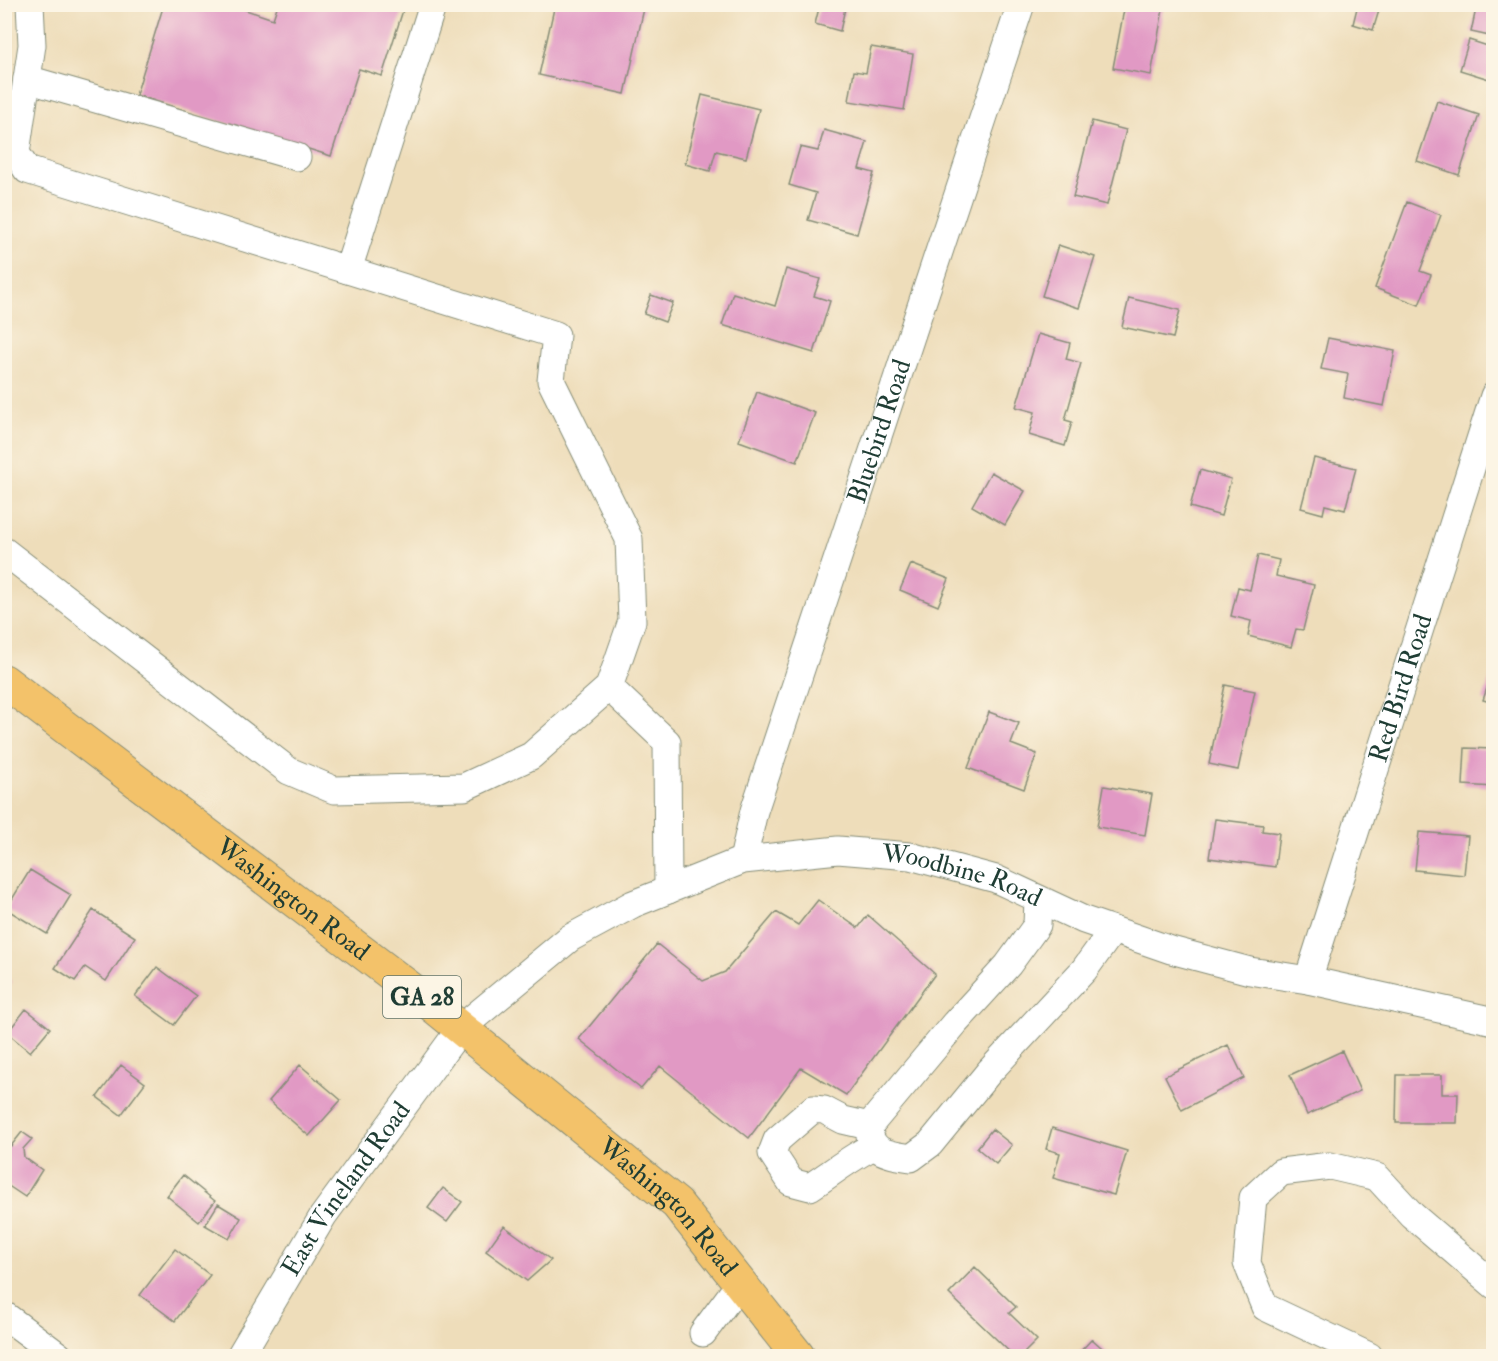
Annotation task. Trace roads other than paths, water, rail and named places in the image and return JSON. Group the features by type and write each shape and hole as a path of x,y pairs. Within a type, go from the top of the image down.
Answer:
{"main road":[{"name":"Washington Road","path":"4,681 461,1028 677,1204 798,1356"}],"street":[{"path":"4,551 288,771 334,790 464,787 531,756 609,687 632,621 629,539 551,381 556,335 27,170 16,153 32,45 30,4"},
{"path":"348,270 433,4"},
{"name":"Bluebird Road","path":"743,860 754,811 1021,4"},
{"path":"27,79 297,157"},
{"name":"Red Bird Road","path":"1308,980 1494,396"},
{"path":"609,687 667,742 668,890"},
{"name":"Woodbine Road","path":"461,1028 570,938 633,904 743,860 838,850 910,856 996,879 1084,920 1171,950 1250,971 1308,980 1494,1021"},
{"path":"1038,899 1037,925 1008,965 955,1023 872,1136 888,1154 911,1158 930,1144 989,1072 1084,970 1113,930"},
{"name":"East Vineland Road","path":"240,1356 323,1216 461,1028"},
{"path":"1370,1356 1266,1306 1246,1263 1253,1198 1281,1172 1330,1166 1377,1177 1412,1215 1494,1285"},
{"path":"703,1333 740,1283"},
{"path":"4,1315 60,1356"}]}
